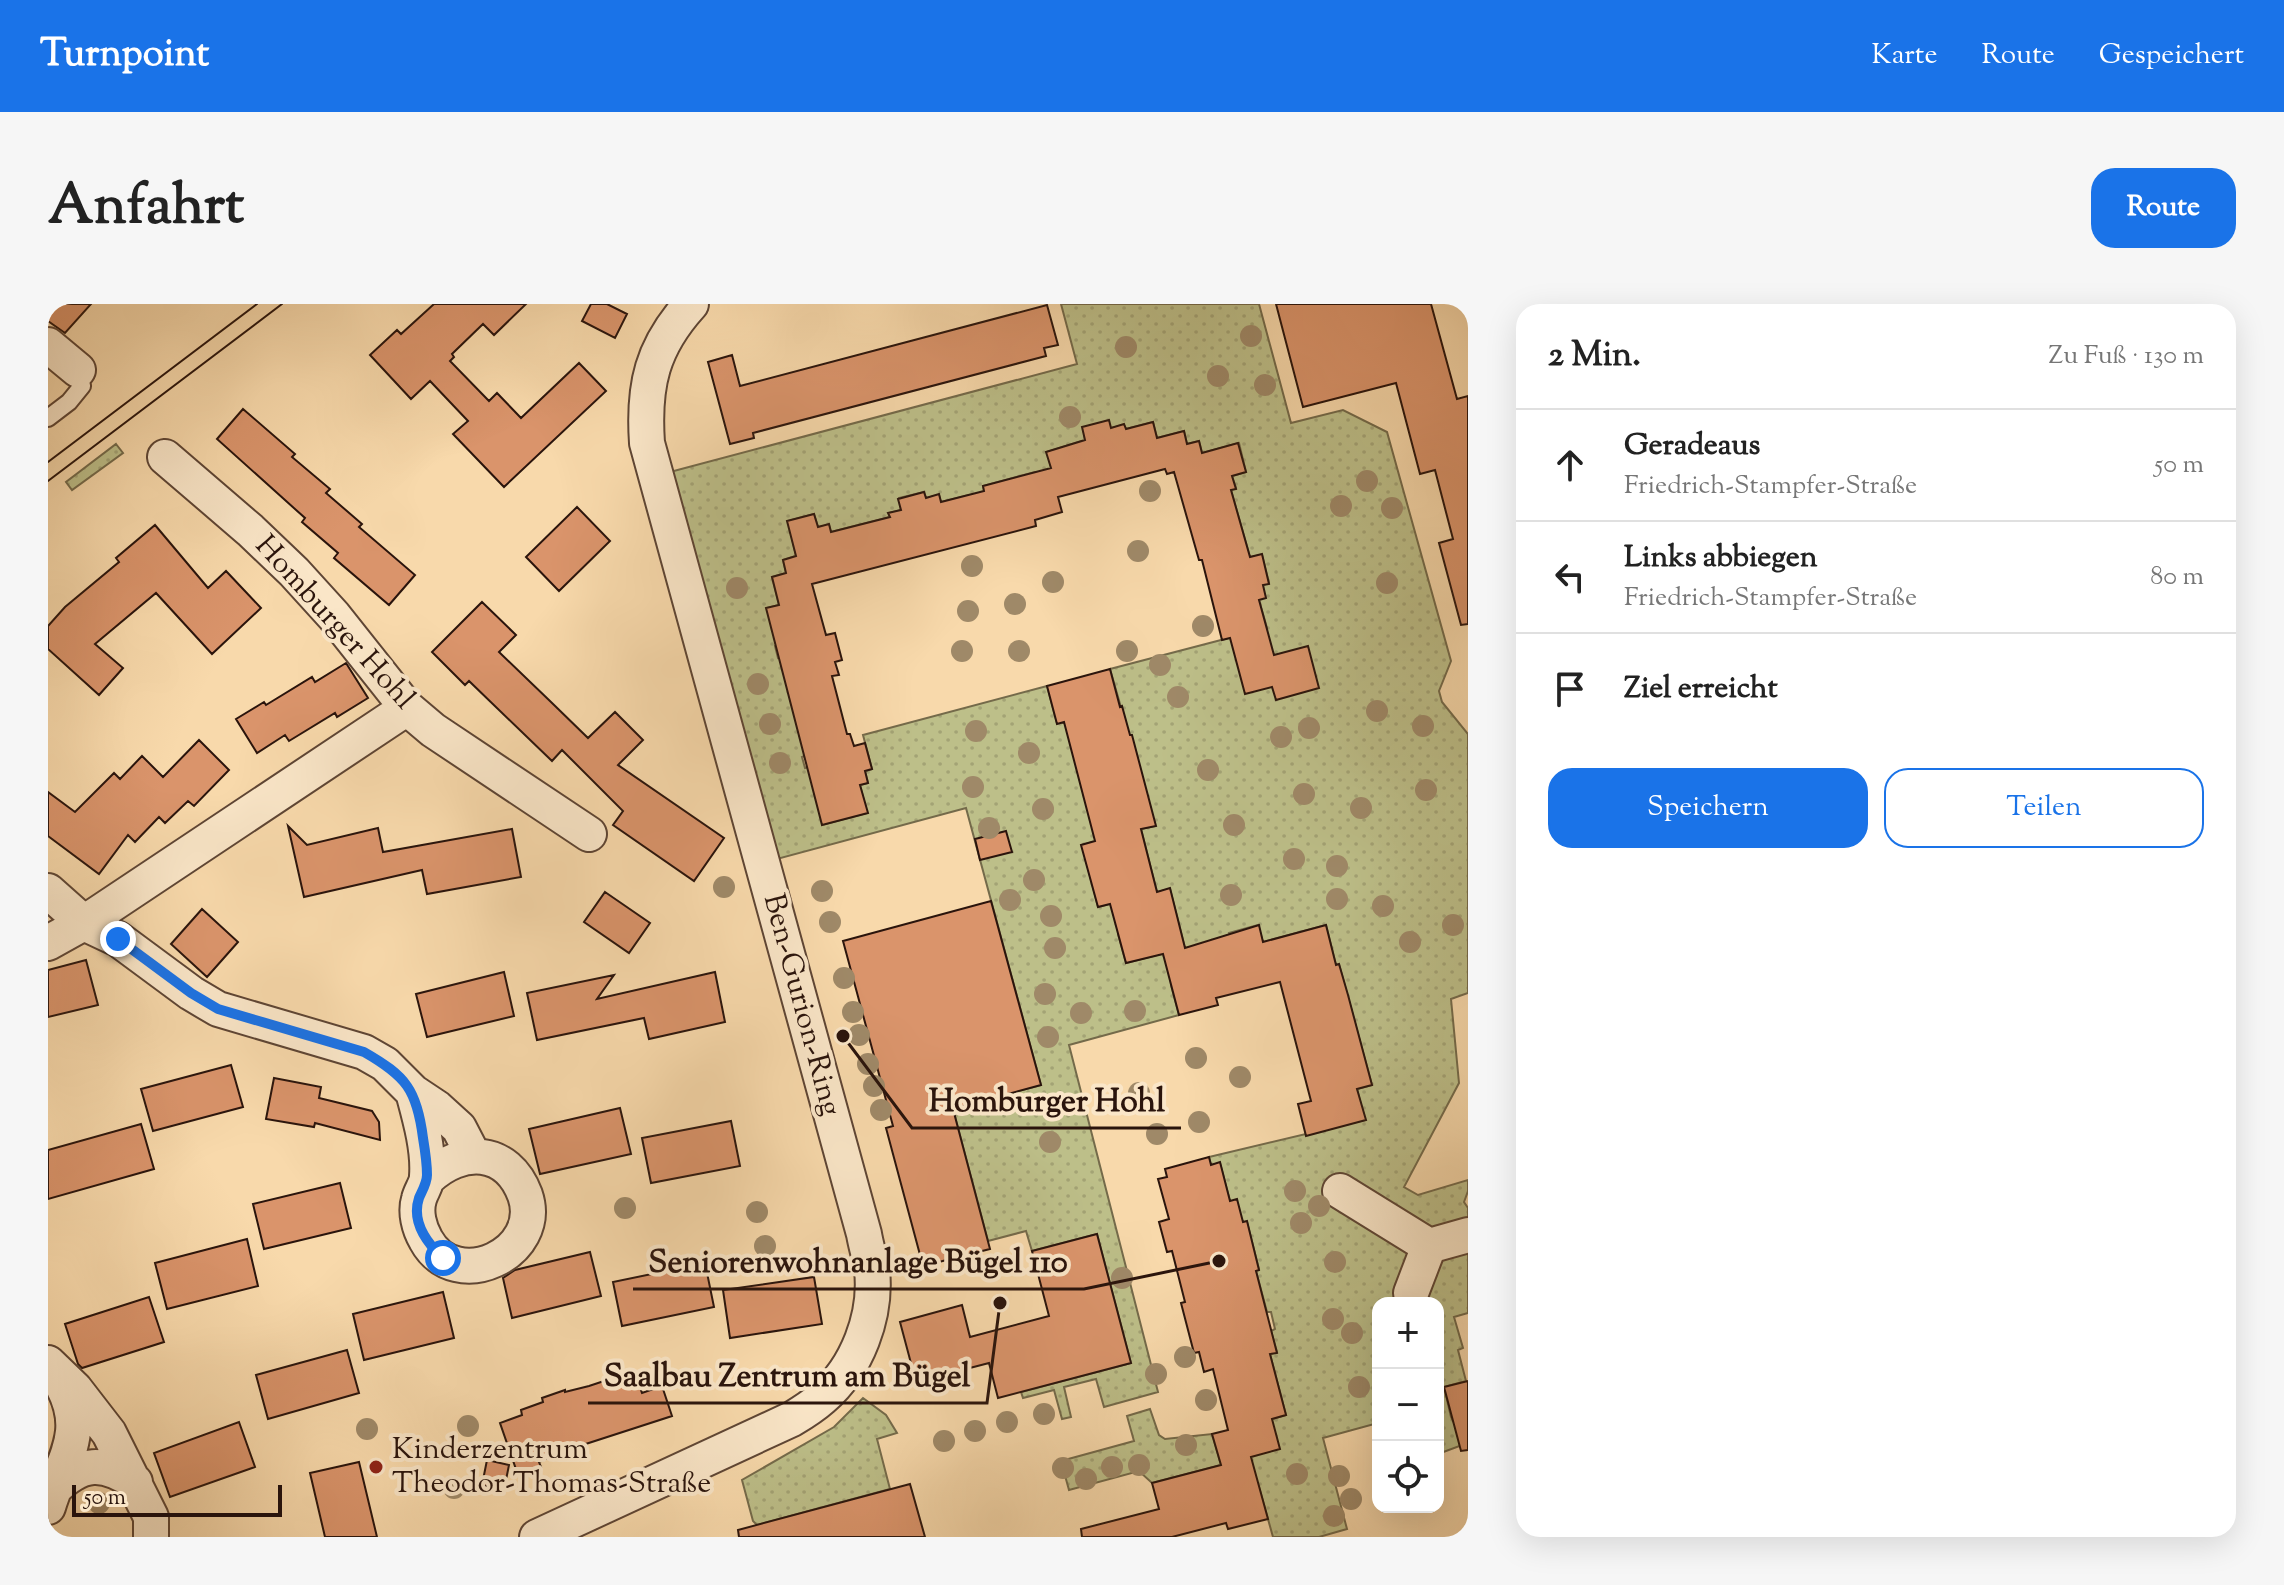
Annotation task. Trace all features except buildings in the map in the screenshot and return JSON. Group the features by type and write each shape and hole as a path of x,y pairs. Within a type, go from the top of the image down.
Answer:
{"street":[{"name":"Ben-Gurion-Ring","path":"537,1537 760,1436 823,1398 847,1370 864,1336 872,1303 872,1270 864,1234 647,443 647,384 673,324 691,304"},
{"path":"48,345 78,370"},
{"name":"Homburger Hohl","path":"165,457 294,572 334,616 407,708 433,730 589,834"},
{"path":"48,943 84,923 407,708"},
{"path":"48,891 84,923 118,939 218,1009 364,1052 385,1064 413,1092 459,1128 473,1155"},
{"path":"413,1092 428,1178"},
{"path":"473,1155 489,1158 508,1168 520,1182 527,1203 526,1224 517,1243 502,1257 486,1265 455,1264 443,1258 428,1243 419,1224 418,1202 428,1178 442,1165 473,1155"},
{"path":"1340,1191 1429,1246 1468,1235"},
{"path":"1411,1293 1429,1246"},
{"path":"50,1365 91,1407 109,1433 151,1517 151,1537"},
{"path":"50,1365 63,1386 73,1426 73,1445 51,1498"},
{"path":"51,1498 68,1475 100,1466 117,1470 135,1482"}],"lane":[{"path":"48,418 69,402 82,386 78,370"}],"green space":[{"path":"1061,304 1259,304 1291,423 1343,410 1387,432 1451,661 1439,691 1442,702 1468,734 1468,993 1451,999 1459,1083 1404,1187 1418,1195 1468,1180 1464,1202 1468,1208 1468,1313 1454,1317 1463,1348 1458,1350 1466,1381 1444,1387 1444,1297 1372,1297 1372,1425 1323,1438 1347,1529 1319,1537 1273,1537 1259,1487 1241,1459 1272,1419 1286,1415 1270,1354 1277,1352 1271,1331 1275,1329 1256,1271 1259,1269 1247,1222 1243,1222 1230,1201 1220,1163 1211,1165 1209,1157 1365,1120 1357,1089 1372,1085 1326,925 1263,942 1258,925 1229,933 1231,941 1185,948 1170,889 1157,892 1141,829 1155,826 1110,669 1267,628 1259,600 1263,585 1269,583 1262,555 1250,557 1231,490 1236,488 1232,476 1246,472 1239,443 1202,453 1199,441 1187,444 1184,431 1157,438 1153,422 1126,429 1124,425 1083,427 1085,440 1047,452 1053,475 1035,472 983,486 985,494 941,502 939,495 926,498 924,492 899,498 901,510 889,513 890,517 831,532 829,525 818,527 814,514 788,521 796,556 783,560 786,573 772,577 779,605 767,608 779,644 775,646 778,658 790,655 810,755 802,757 805,768 818,765 822,825 867,813 860,785 868,783 865,771 872,769 863,735 1047,686 1057,723 1068,721 1080,781 1100,840 1082,845 1098,907 1117,902 1118,934 1126,963 1169,952 1171,985 1179,1015 1069,1045 1158,1392 1104,1407 1096,1379 1064,1387 1071,1417 1062,1419 1054,1390 1023,1398 1021,1392 1131,1363 1097,1234 1032,1251 1026,1231 988,1241 953,1109 1041,1085 966,808 762,863 655,476 1077,364"},
{"path":"116,444 123,453 72,490 66,482"},
{"path":"1444,1387 1451,1417 1465,1444 1444,1452"},
{"path":"863,1398 886,1415 897,1433 877,1439 890,1489 757,1525 753,1521 742,1480 834,1427"},
{"path":"1150,1409 1159,1435 1165,1439 1212,1434 1221,1465 1152,1483 1139,1471 1069,1490 1061,1461 1134,1441 1127,1416"}],"tram line":[{"path":"48,462 257,304"},
{"path":"48,481 282,304"}],"place":[{"name":"Homburger Hohl","path":"843,1036"},
{"name":"Seniorenwohnanlage Bügel 110","path":"1219,1261"},
{"name":"Saalbau Zentrum am Bügel","path":"1000,1303"},
{"name":"Kinderzentrum Theodor-Thomas-Straße","path":"376,1467"}],"route":[{"path":"118,939 218,1009 364,1052 401,1077 413,1092 425,1151 428,1178 418,1202 419,1224 428,1243 443,1258"}]}
